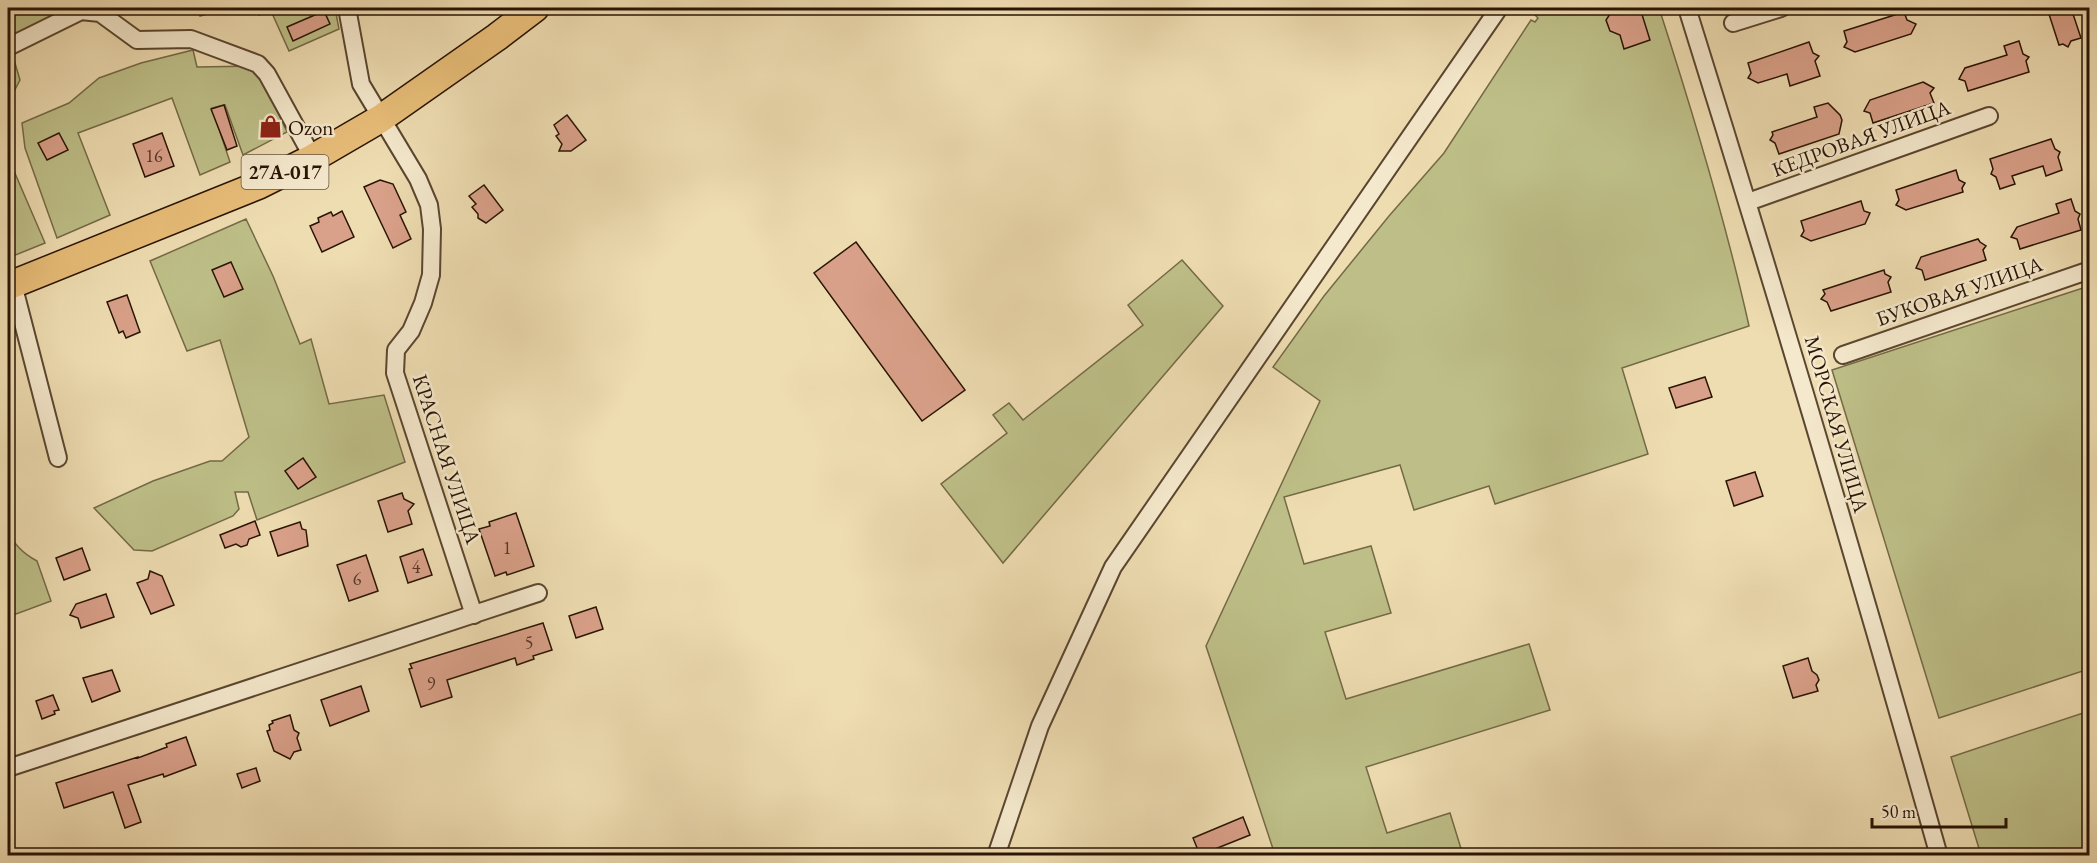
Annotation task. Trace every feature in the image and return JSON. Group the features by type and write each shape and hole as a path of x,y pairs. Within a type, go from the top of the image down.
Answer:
{"main road":[{"name":"27А-017","path":"10,285 259,185 313,158 380,119 497,38 535,8"}],"street":[{"name":"КРАСНАЯ УЛИЦА","path":"347,8 361,84 418,179 429,205 432,229 431,275 423,303 411,331 396,350 395,373 474,615"},
{"path":"996,855 1040,726 1113,567 1499,8"},
{"name":"МОРСКАЯ УЛИЦА","path":"1687,8 1748,202 1891,684 1939,855"},
{"path":"1733,23 1780,8"},
{"path":"10,46 81,11 100,13 137,40 191,39 258,64 267,74 313,158"},
{"name":"КЕДРОВАЯ УЛИЦА","path":"1748,202 1989,116"},
{"name":"БУКОВАЯ УЛИЦА","path":"1844,355 2090,270"},
{"path":"10,285 58,458"},
{"path":"8,768 538,593"}],"green space":[{"path":"8,8 79,8 16,40 8,18"},
{"path":"197,8 228,8 200,16"},
{"path":"257,8 335,8 339,29 289,51 271,11 259,15"},
{"path":"1540,8 1659,8 1708,166 1749,326 1622,368 1648,454 1495,504 1489,486 1414,510 1400,465 1284,497 1304,564 1371,546 1391,613 1325,632 1346,699 1529,644 1550,710 1366,767 1387,833 1450,813 1463,855 1275,855 1206,646 1320,401 1273,367 1324,296 1444,153 1531,20 1535,22 1538,18 1535,15"},
{"path":"8,44 20,80 8,103"},
{"path":"193,50 197,67 257,66 287,132 243,155 225,105 212,108 230,162 200,175 172,98 78,133 110,215 57,238 25,148 22,123 69,103 99,78 141,63"},
{"path":"8,157 45,243 8,258"},
{"path":"246,219 273,276 300,344 311,339 329,404 384,395 405,462 257,520 248,492 235,492 239,509 233,516 152,551 134,550 94,508 153,481 210,461 222,461 249,437 220,340 187,351 150,261"},
{"path":"1182,260 1223,306 1003,563 941,484 1007,433 993,415 1009,403 1023,420 1143,325 1128,305"},
{"path":"2089,286 2089,669 1939,718 1832,370"},
{"path":"8,530 20,548 37,561 51,601 8,617"},
{"path":"2089,711 2089,855 1981,855 1951,757"}],"building":[{"path":"1614,8 1640,8 1650,40 1624,49 1620,35 1610,31 1606,20"},
{"path":"2047,8 2071,8 2081,38 2071,41 2068,47 2063,44 2059,45"},
{"path":"324,11 330,24 293,41 287,27"},
{"path":"1904,12 1907,20 1916,24 1911,34 1855,52 1844,47 1847,42 1844,31"},
{"path":"2019,41 2023,54 2029,57 2026,61 2029,72 1968,91 1965,81 1959,79 1965,68 2007,55 2004,46"},
{"path":"1809,42 1813,53 1819,56 1815,61 1820,76 1790,86 1787,74 1758,83 1748,78 1751,73 1748,63"},
{"path":"1923,82 1934,88 1930,93 1934,103 1873,123 1870,113 1864,111 1870,100"},
{"path":"1828,103 1842,120 1839,134 1779,154 1775,143 1770,140 1772,132 1817,117 1814,107"},
{"path":"224,105 237,146 227,150 211,109"},
{"path":"567,115 586,140 571,151 559,151 562,144 556,136 559,134 554,125"},
{"path":"59,133 68,150 47,160 38,143"},
{"path":"162,133 174,166 145,177 133,144"},
{"path":"2051,139 2055,149 2060,152 2058,157 2062,170 2046,176 2043,166 2012,176 2015,184 2000,189 1996,177 1991,174 1993,169 1990,159"},
{"path":"1956,170 1959,180 1965,183 1962,188 1963,192 1906,210 1896,205 1899,200 1896,190"},
{"path":"380,180 393,184 406,212 400,215 411,239 393,248 364,187"},
{"path":"484,185 503,210 486,223 478,218 478,214 472,207 476,204 469,196"},
{"path":"2071,199 2075,211 2080,214 2078,219 2081,230 2020,249 2017,239 2011,237 2017,227 2059,213 2056,204"},
{"path":"1861,201 1864,211 1870,213 1865,224 1811,241 1801,236 1804,231 1801,221"},
{"path":"342,211 354,237 322,252 310,226 319,222 318,218 331,212 333,216"},
{"path":"1978,239 1986,246 1983,250 1986,260 1925,280 1922,270 1916,268 1921,257"},
{"path":"856,242 965,390 922,421 814,273"},
{"path":"231,262 243,289 224,297 212,270"},
{"path":"1884,270 1885,274 1891,277 1888,282 1891,292 1831,311 1827,302 1821,299 1825,294 1823,290"},
{"path":"127,295 140,332 126,338 123,331 119,333 107,302"},
{"path":"1705,377 1712,397 1676,408 1669,388"},
{"path":"303,458 316,477 298,489 285,471"},
{"path":"1755,472 1763,496 1734,506 1726,481"},
{"path":"402,493 404,499 414,504 408,511 412,524 388,532 378,501"},
{"path":"516,513 534,566 507,575 506,572 495,576 479,529 490,526 489,522"},
{"path":"255,521 260,535 249,539 247,545 241,547 236,544 225,548 220,535"},
{"path":"300,522 302,529 306,530 308,546 278,556 270,532"},
{"path":"82,548 90,570 64,580 56,558"},
{"path":"423,549 432,575 408,583 400,557"},
{"path":"366,555 378,591 349,601 337,565"},
{"path":"150,571 162,576 174,605 151,614 137,583 148,579"},
{"path":"106,594 114,617 81,628 78,618 70,615 76,604"},
{"path":"596,607 603,629 576,638 569,616"},
{"path":"543,623 552,650 533,656 534,659 517,665 515,658 447,680 452,697 421,707 409,669 412,668 410,664"},
{"path":"1808,658 1812,671 1819,680 1816,685 1818,691 1793,698 1783,666"},
{"path":"112,670 120,691 92,702 83,678"},
{"path":"361,686 369,711 330,726 321,700"},
{"path":"53,695 59,710 42,719 36,701"},
{"path":"290,715 294,730 299,733 297,738 301,750 294,752 290,759 274,751 267,731 270,730 269,725 273,723 272,721"},
{"path":"186,737 196,765 164,777 163,774 128,785 141,822 125,828 113,792 64,808 56,783 138,758"},
{"path":"256,768 260,781 242,788 237,774"},
{"path":"1243,817 1250,835 1200,855 1193,838"}],"place":[{"name":"Ozon","path":"270,127"}]}
